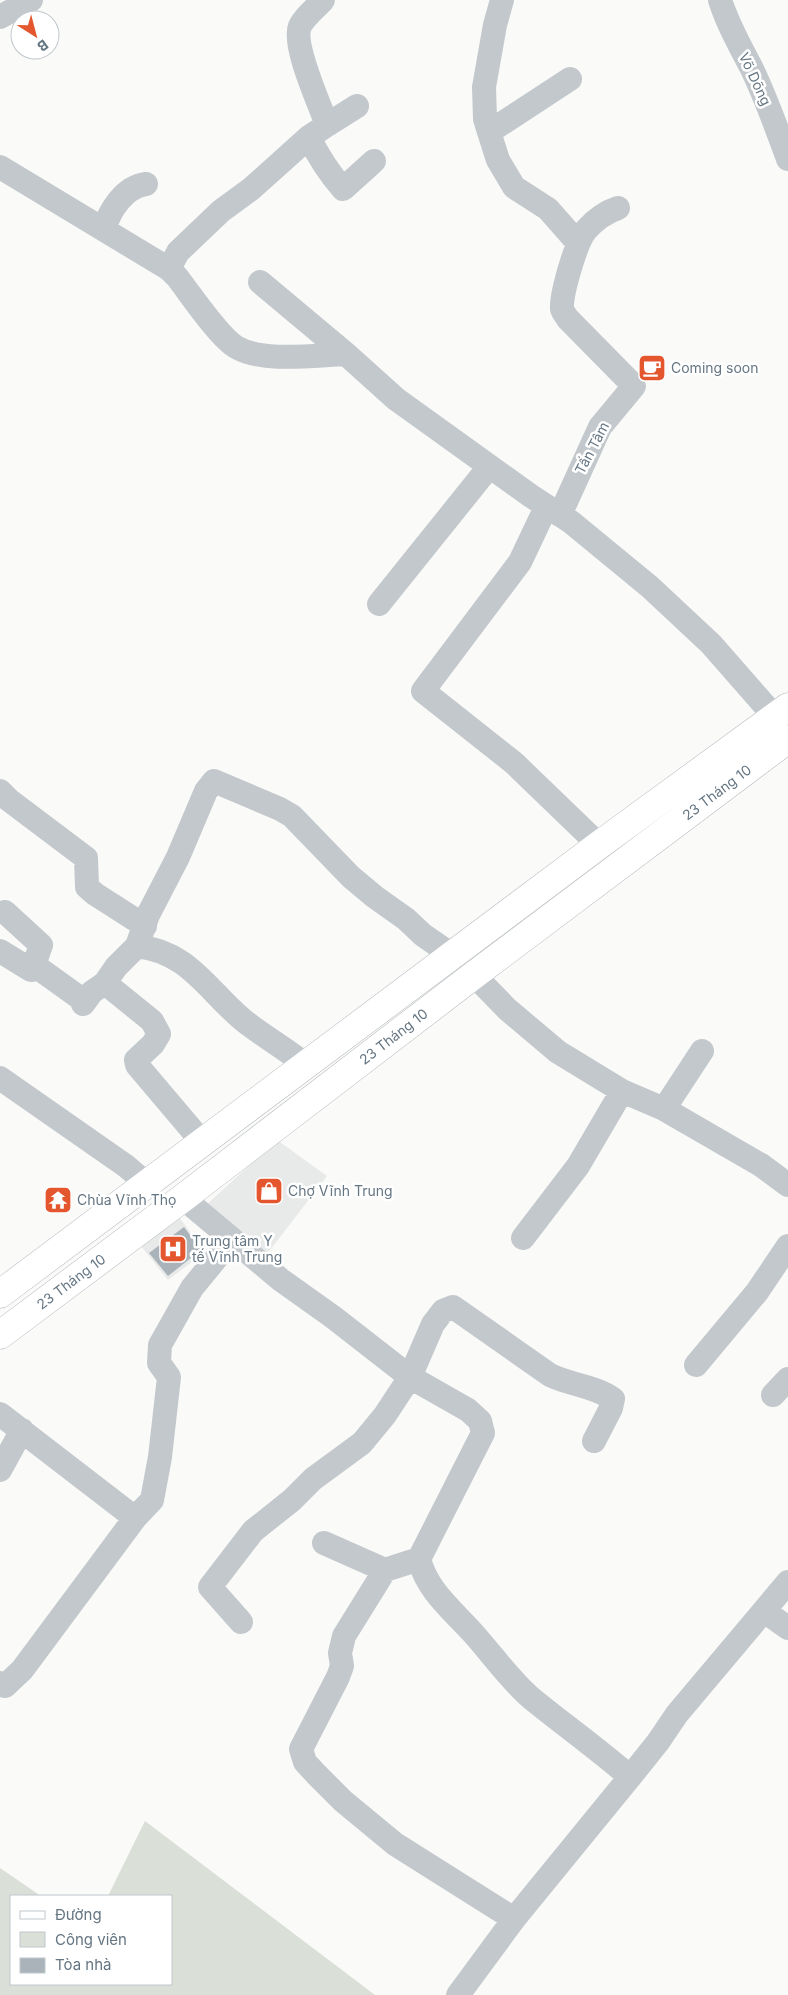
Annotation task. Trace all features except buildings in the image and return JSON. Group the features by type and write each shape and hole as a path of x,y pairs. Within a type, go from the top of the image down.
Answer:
{"main road":[{"name":"23 Tháng 10","path":"3,1286 147,1184 600,845 784,721"},
{"name":"23 Tháng 10","path":"0,1335 183,1198 474,975 784,721"},
{"path":"452,955 474,975"}],"street":[{"path":"0,17 31,0"},
{"path":"324,0 307,16 300,27 298,38 318,131 318,156 332,176 344,188 374,161"},
{"path":"502,0 495,25 484,87 484,103 489,132 498,160 514,187 548,209 578,244 586,230 609,211 618,208"},
{"name":"Võ Dõng","path":"720,0 728,25 752,70 770,110 788,159"},
{"path":"489,132 570,80"},
{"path":"169,269 178,252 221,211 318,131 357,106"},
{"path":"0,167 169,269 222,334 235,347 248,353 283,357 346,354"},
{"path":"104,229 108,216 120,200 138,185 146,184"},
{"name":"Tấn Tâm","path":"578,244 563,298 562,310 568,319 634,386 600,428 553,511 520,562 423,691 514,763 600,845"},
{"path":"260,282 346,354 396,399 586,534 650,586 711,644 784,721"},
{"path":"379,604 490,467"},
{"path":"34,965 80,998 83,1004 92,992 105,983 141,936 148,915 153,909 178,857 206,791 214,781 280,808 292,816 351,877 406,919 423,935 452,955"},
{"path":"0,791 9,800 86,858 87,887 141,936 146,947 180,962 195,972 238,1016 306,1065"},
{"path":"0,951 30,970 34,965 41,945 5,912"},
{"path":"474,975 507,1009 558,1052 622,1091 664,1108 761,1165 788,1185"},
{"path":"105,983 152,1021 159,1034 153,1044 136,1060 137,1065 202,1143"},
{"path":"664,1108 702,1052"},
{"path":"0,1078 111,1155 147,1184"},
{"path":"523,1238 578,1166 622,1091"},
{"path":"183,1198 232,1239 410,1377 468,1410 480,1421 483,1433 419,1559 422,1571 428,1583 444,1603 524,1690 598,1748 630,1777"},
{"path":"2,1691 22,1670 135,1518 152,1500 160,1457 169,1377 159,1363 160,1345 192,1288 232,1239"},
{"path":"696,1365 757,1292 788,1246"},
{"path":"241,1622 210,1587 253,1531 292,1500 313,1479 362,1443 385,1416 410,1377 433,1324 443,1311 453,1307 550,1376 605,1394 612,1399 611,1408 594,1441"},
{"path":"0,1414 135,1518"},
{"path":"0,1470 22,1430"},
{"path":"324,1543 385,1570"},
{"path":"419,1559 385,1570 344,1636 340,1653 342,1666 338,1677 301,1748 305,1762 343,1801 395,1844 514,1919"},
{"path":"458,1995 514,1919 658,1742 677,1714 788,1582"},
{"path":"764,1611 788,1628"}],"shaded area":[{"name":"Chợ Vĩnh Trung","path":"277,1140 327,1176 267,1254 205,1206"},
{"name":"Trung tâm Y tế Vĩnh Trung","path":"179,1217 205,1252 168,1280 141,1246"}],"green space":[{"path":"145,1821 375,1995 0,1995 0,1868 40,1895 10,1895 10,1985 172,1985 172,1895 108,1895"}],"place":[{"name":"Coming soon","path":"652,368"},
{"name":"Chợ Vĩnh Trung","path":"269,1191"},
{"name":"Chùa Vĩnh Thọ","path":"58,1200"},
{"name":"Trung tâm Y tế Vĩnh Trung","path":"173,1249"}]}
